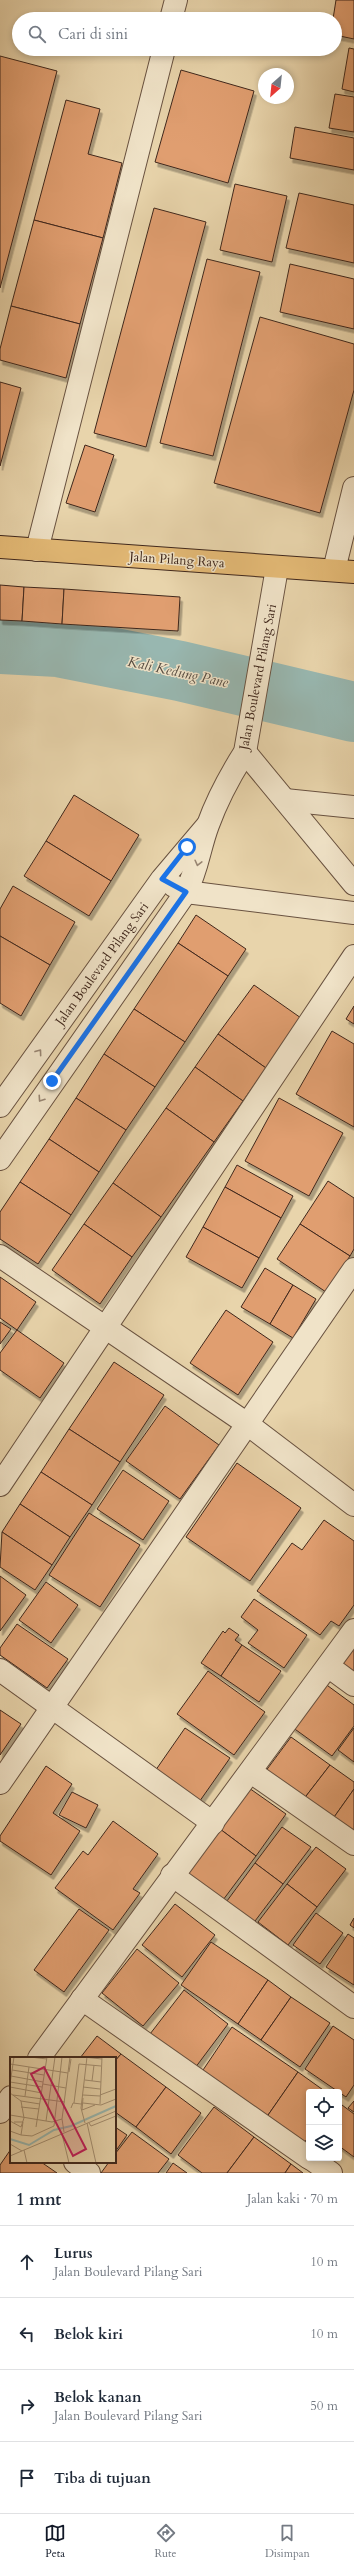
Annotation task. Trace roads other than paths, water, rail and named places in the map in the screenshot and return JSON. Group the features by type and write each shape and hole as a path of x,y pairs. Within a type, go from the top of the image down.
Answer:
{"highway":[{"name":"Jalan Pilang Raya","path":"0,548 277,568 344,571"}],"street":[{"path":"173,12 176,0"},
{"path":"37,550 162,56"},
{"path":"344,571 354,488"},
{"name":"Jalan Boulevard Pilang Sari","path":"0,1159 186,892 196,871 208,825 248,742 277,568"},
{"path":"248,742 285,800 354,884"},
{"path":"285,800 354,807"},
{"name":"Jalan Boulevard Pilang Sari","path":"0,1106 162,879 208,825"},
{"path":"162,879 186,892 354,913"},
{"path":"0,1484 354,956"},
{"path":"0,1256 246,1423 354,1505"},
{"path":"0,1783 246,1423 347,1295 354,1268"},
{"path":"40,2057 172,1875 213,1823 354,1630"},
{"path":"328,1666 354,1685"},
{"path":"0,1670 213,1823"},
{"path":"250,1772 354,1844"},
{"path":"172,1875 354,2007"},
{"path":"82,1999 306,2156"},
{"path":"313,2161 331,2173"},
{"path":"76,2163 89,2173"}],"waterway":[{"name":"Kali Kedung Pane","path":"0,644 58,647 180,671 354,712"}]}
